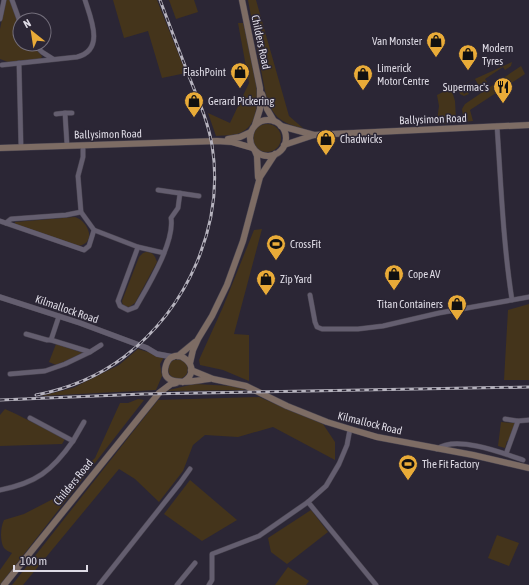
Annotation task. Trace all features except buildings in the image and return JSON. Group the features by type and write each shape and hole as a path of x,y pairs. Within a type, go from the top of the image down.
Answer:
{"main road":[{"name":"Childers Road","path":"242,0 260,88 267,109 274,121"},
{"name":"Childers Road","path":"255,125 260,109 260,88"},
{"path":"198,339 167,363 165,373 168,379 176,383 183,382 189,377 191,370 190,362 193,350 227,285 243,241 262,172 275,154 284,145 286,137 281,126 274,121 264,120 255,125 251,132 250,140 254,149 258,171 258,183"},
{"name":"Ballysimon Road","path":"284,145 314,135 529,125"},
{"name":"Ballysimon Road","path":"281,126 314,135"},
{"name":"Ballysimon Road","path":"217,141 240,137 251,132"},
{"name":"Ballysimon Road","path":"0,148 217,141 232,142 254,149"},
{"path":"254,149 263,155 275,154"},
{"path":"175,357 186,358 190,362"},
{"name":"Kilmallock Road","path":"191,370 213,379 246,386 287,406 327,422 377,437 473,455 529,468"},
{"name":"Childers Road","path":"159,393 165,379 165,373"},
{"name":"Kilmallock Road","path":"183,382 213,379"},
{"name":"Childers Road","path":"4,585 159,393 171,384 176,383"}],"street":[{"path":"0,19 4,0"},
{"path":"12,0 16,12"},
{"path":"1,64 83,55 91,49 94,40 94,33 85,0"},
{"path":"42,52 53,59"},
{"path":"19,62 21,147"},
{"path":"65,113 67,145"},
{"path":"56,114 72,113"},
{"path":"497,126 507,265 512,300"},
{"path":"83,146 83,157 78,176 81,212 94,230 138,247 164,253"},
{"path":"158,190 199,196"},
{"path":"138,247 118,301 120,306 128,310 136,307 154,276 164,253 172,224 171,218 178,208 180,193"},
{"path":"6,224 11,220 66,215 81,212"},
{"path":"0,221 84,250 89,246 94,230"},
{"path":"310,295 315,322 317,327 322,329 358,329 383,326 442,313 529,297"},
{"name":"Kilmallock Road","path":"0,297 80,323 147,348 157,354 175,357"},
{"path":"51,340 59,316"},
{"path":"26,334 90,352"},
{"path":"10,374 45,371 65,364 101,345"},
{"path":"30,418 73,441"},
{"path":"504,419 529,420"},
{"path":"506,454 518,420"},
{"path":"0,490 26,483 41,476 62,457 84,422"},
{"path":"209,585 212,580 212,554 259,536 308,502 326,486 339,464 347,445 350,429"},
{"path":"437,448 443,445 474,446 497,450 523,460"},
{"path":"473,455 474,446"},
{"path":"99,585 190,469"},
{"path":"308,502 376,585"},
{"path":"177,585 196,563"}],"shaded area":[{"path":"6,0 10,0 14,12 12,12 12,52 38,52 42,56 41,59 8,62 0,59 0,29"},
{"path":"113,0 157,0 186,73 162,78 148,31 124,38"},
{"path":"169,0 194,0 198,12 176,19"},
{"path":"248,0 256,0 289,116 304,129 283,121 274,113 271,107 265,91"},
{"path":"238,23 243,23 253,65 257,99 255,114 250,126 240,133 216,136 208,113 230,123 249,83"},
{"path":"512,62 511,66 505,70 503,67 485,79 487,82 476,90 475,89 479,86 475,79 460,86 464,94 467,92 469,94 464,96 460,94 457,87"},
{"path":"521,66 525,74 470,110 473,121 464,122 462,109 465,104"},
{"path":"451,88 455,101 456,120 452,123 439,124 437,121 439,106 437,95"},
{"path":"267,124 277,128 281,138 277,148 267,152 257,148 253,138 257,128"},
{"path":"75,217 84,223 89,232 88,240 85,244 79,246 15,224 15,222"},
{"path":"262,229 234,334 249,335 249,381 223,370 200,365 199,360 223,307 254,230"},
{"path":"146,252 153,255 157,262 135,303 129,307 123,306 122,301 139,257"},
{"path":"529,304 529,380 504,380 508,310"},
{"path":"56,344 83,353 56,365 49,362"},
{"path":"138,349 164,357 160,364 162,376 156,390 41,396 73,388 119,365"},
{"path":"178,359 185,362 188,369 185,376 178,379 171,376 168,369 171,362"},
{"path":"194,384 233,386 246,390 165,391"},
{"path":"259,397 323,424 335,442 335,460 273,427 238,437 205,435 193,445 183,471 159,502 135,479 119,469 23,585 12,585 158,400"},
{"path":"138,399 144,400 0,585 0,570 12,553 4,548 1,539 1,531 4,520 24,514 53,499 95,458 120,403 128,403"},
{"path":"5,409 65,439 62,444 0,446 0,415"},
{"path":"501,422 515,423 505,448 498,446"},
{"path":"190,480 237,520 202,541 164,514"},
{"path":"311,510 328,532 287,564 271,552 268,538"},
{"path":"497,535 519,543 509,566 488,558"},
{"path":"288,567 309,581 306,585 275,585"}],"railway":[{"path":"36,395 59,389 93,376 124,357 147,337 167,314 183,289 197,262 207,234 213,205 215,175 212,145 203,112 160,0"},
{"path":"0,400 143,394 529,387"}],"place":[{"name":"Van Monster","path":"436,58"},
{"name":"Modern Tyres","path":"468,71"},
{"name":"FlashPoint","path":"240,89"},
{"name":"Limerick Motor Centre","path":"363,91"},
{"name":"Supermac's","path":"503,104"},
{"name":"Gerard Pickering","path":"194,118"},
{"name":"Chadwicks","path":"326,156"},
{"name":"CrossFit","path":"276,261"},
{"name":"Cope AV","path":"394,291"},
{"name":"Zip Yard","path":"266,296"},
{"name":"Titan Containers","path":"457,321"},
{"name":"The Fit Factory","path":"408,481"}]}
